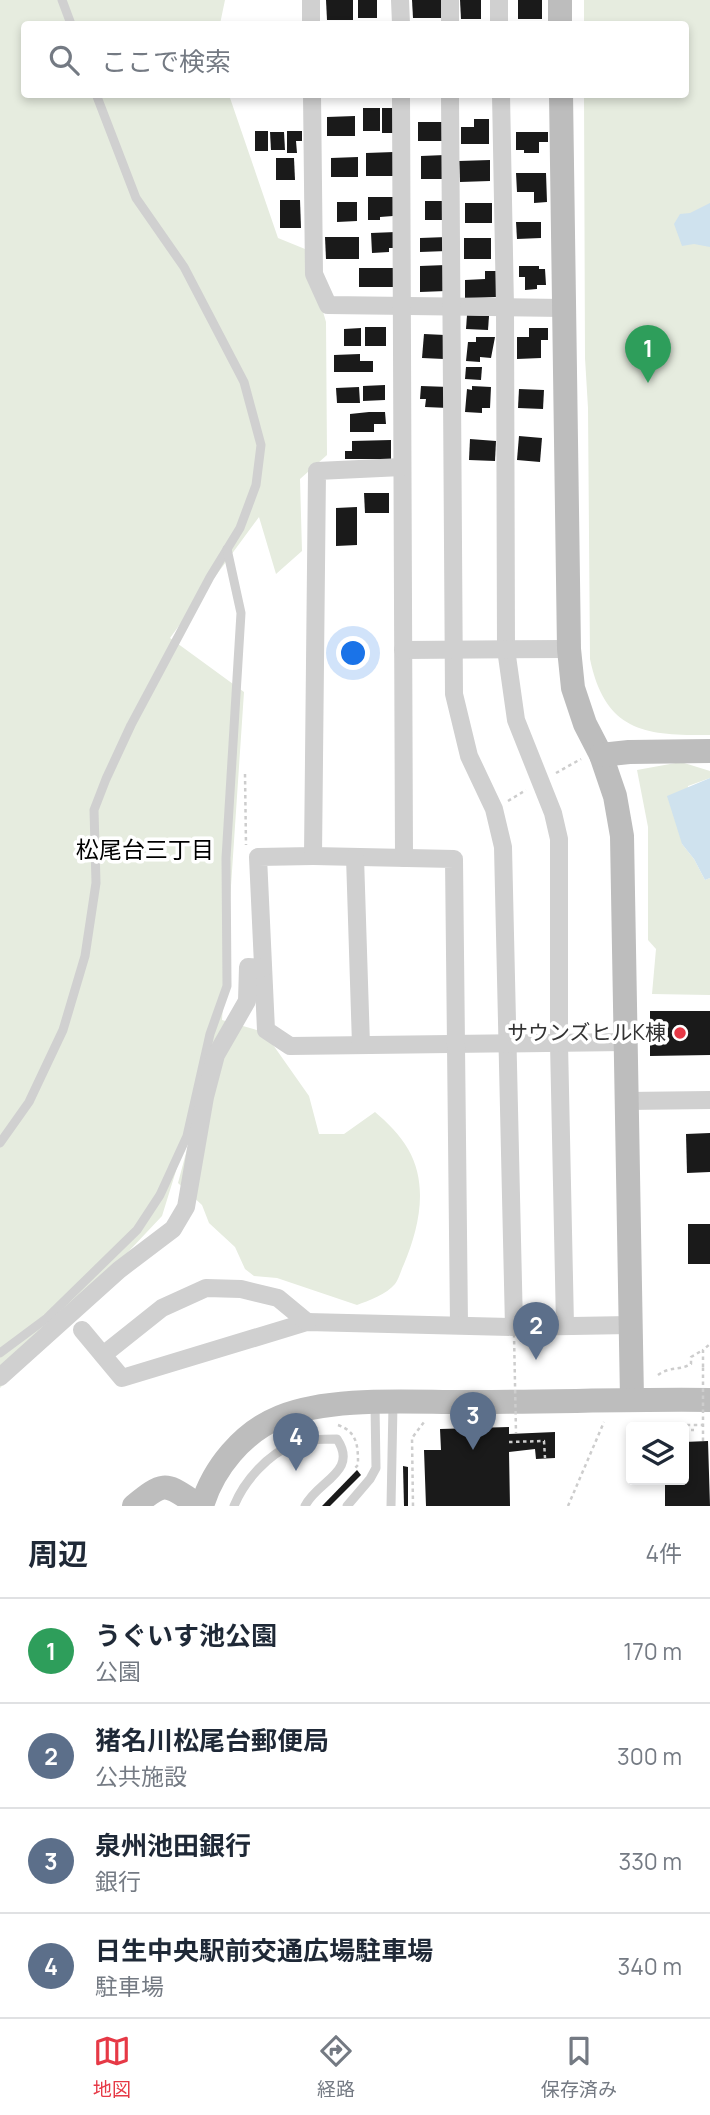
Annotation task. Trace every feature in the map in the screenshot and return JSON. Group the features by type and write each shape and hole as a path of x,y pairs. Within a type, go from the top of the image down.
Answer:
{"street":[{"path":"310,0 311,21"},
{"path":"400,0 401,21"},
{"path":"450,0 450,21"},
{"path":"499,0 499,21"},
{"path":"560,0 560,21"},
{"path":"312,98 314,274 328,305 563,308"},
{"path":"401,98 404,858"},
{"path":"450,98 454,694 469,756 494,809 503,847 514,1331"},
{"path":"501,98 506,649 516,720 553,813 559,839 559,1043 565,1325"},
{"path":"561,98 569,649 573,688 615,796 622,836 632,1399"},
{"path":"313,856 317,471 402,467"},
{"path":"404,650 569,649"},
{"path":"601,755 710,751"},
{"path":"459,1325 456,1044 454,859 258,857 266,1030 290,1046 456,1044 506,1044 625,1042"},
{"path":"355,857 361,1045"},
{"path":"0,1377 118,1270 173,1229 186,1207 205,1097 216,1055 247,1001 248,967 263,968"},
{"path":"626,1101 710,1100"},
{"path":"103,1355 162,1308 206,1287 241,1289 278,1298 307,1322"},
{"path":"82,1330 122,1378 307,1322 459,1325 514,1331 565,1325 630,1325"},
{"path":"134,1506 158,1488 167,1487 201,1506 207,1489 226,1459 266,1424 298,1410 338,1404 710,1400"}],"lane":[{"path":"62,0 70,21"},
{"path":"0,1143 29,1102 63,1030 85,956 96,883 94,810 131,724 240,528 256,485 261,445 244,382 184,267 136,198 98,98"},
{"path":"0,1353 47,1318 137,1230 160,1195 187,1136 210,1034 227,986 226,858 242,613 227,549"},
{"path":"347,1506 376,1468 384,1403"},
{"path":"384,1403 391,1506"},
{"path":"234,1506 249,1479 267,1461 292,1444 337,1439 345,1455 341,1468 305,1506"}],"path":[{"path":"245,774 246,852"},
{"path":"514,1331 517,1442"},
{"path":"658,1376 667,1368 686,1367 691,1364 691,1357 710,1344"},
{"path":"702,1441 703,1350"},
{"path":"568,1506 607,1416"},
{"path":"413,1506 412,1438 428,1417"},
{"path":"330,1424 346,1428 357,1440 358,1465 348,1475"},
{"path":"689,1425 702,1425"},
{"path":"689,1430 694,1430"},
{"path":"509,1442 544,1441 545,1458"}],"shaded area":[{"path":"0,0 225,0 221,21 21,21 21,98 230,98 278,238 305,249 326,322 327,455 300,479 302,551 276,574 259,517 170,638 244,692 222,1020 264,1032 309,1096 319,1134 344,1134 375,1112 380,1116 408,1149 414,1163 420,1192 417,1221 414,1236 395,1284 377,1297 357,1305 277,1278 254,1276 245,1269 235,1247 209,1223 202,1205 178,1183 214,1048 162,1216 0,1388"},
{"path":"584,0 710,0 710,735 666,734 631,724 617,715 606,701 590,659 584,98 689,98 689,21 584,21"},
{"path":"681,762 710,771 710,778 688,786 682,844 705,880 710,878 710,995 652,994 656,949 648,940 648,827 637,770"}],"water":[{"path":"710,203 710,247 694,244 682,246 674,224 680,214 690,213"},
{"path":"710,778 710,878 705,880 682,844 667,796"}],"building":[{"path":"326,0 353,0 353,20 327,20"},
{"path":"358,0 377,0 377,18 358,18"},
{"path":"412,0 441,0 441,18 413,18"},
{"path":"460,0 481,0 481,19 461,19"},
{"path":"518,0 542,0 542,19 518,19"},
{"path":"363,108 380,108 380,131 363,131"},
{"path":"382,108 393,108 393,133 382,133"},
{"path":"355,116 355,136 327,136 327,117"},
{"path":"474,119 489,119 489,144 461,144 461,127 474,127"},
{"path":"418,122 444,122 445,141 418,141"},
{"path":"255,131 268,131 268,151 255,151"},
{"path":"287,131 302,131 302,141 296,141 297,153 287,153"},
{"path":"270,132 284,132 285,150 271,150"},
{"path":"516,132 548,132 548,142 539,142 539,153 524,153 524,150 516,150"},
{"path":"394,152 394,176 366,176 366,153"},
{"path":"445,155 445,179 421,179 421,156"},
{"path":"358,157 358,177 331,177 331,158"},
{"path":"276,158 294,158 295,180 276,180"},
{"path":"490,160 490,181 460,182 459,161"},
{"path":"516,173 546,173 547,202 534,203 534,192 517,192"},
{"path":"368,197 393,197 393,216 368,220"},
{"path":"280,200 300,200 301,228 280,228"},
{"path":"425,201 445,201 445,220 425,220"},
{"path":"337,202 357,202 357,221 337,222"},
{"path":"465,203 492,203 492,223 465,223"},
{"path":"516,222 541,222 541,238 517,239"},
{"path":"396,232 397,248 389,248 389,252 372,253 371,233"},
{"path":"325,237 359,237 359,259 326,259"},
{"path":"447,237 447,251 420,252 420,238"},
{"path":"464,238 491,238 491,259 464,259"},
{"path":"446,265 446,291 420,292 420,266"},
{"path":"519,266 539,266 539,269 545,269 546,285 525,290 525,277 519,277"},
{"path":"359,268 394,268 394,287 359,287"},
{"path":"485,271 498,271 498,297 465,298 465,280 485,279"},
{"path":"467,315 489,316 488,330 466,329"},
{"path":"365,327 386,327 386,346 365,346"},
{"path":"361,328 361,346 344,346 344,329"},
{"path":"529,328 548,328 548,340 541,340 541,358 517,359 517,337 529,337"},
{"path":"424,334 445,335 444,359 422,358"},
{"path":"476,337 495,337 491,358 480,357 480,362 466,361 468,342 476,342"},
{"path":"360,354 360,361 373,361 373,372 334,372 334,355"},
{"path":"466,367 482,367 481,380 465,379"},
{"path":"385,385 385,400 363,401 363,386"},
{"path":"421,386 449,387 448,408 425,407 426,399 420,399"},
{"path":"472,386 491,387 490,408 482,408 482,413 465,412 467,389 472,390"},
{"path":"359,387 360,403 337,403 336,388"},
{"path":"519,389 544,390 543,409 518,408"},
{"path":"385,412 386,424 374,424 374,432 350,432 350,414"},
{"path":"519,436 542,438 540,462 517,460"},
{"path":"470,439 496,441 495,461 469,460"},
{"path":"391,440 391,459 345,459 345,451 352,451 352,441"},
{"path":"364,493 389,493 389,513 365,513"},
{"path":"357,507 357,545 336,546 336,508"},
{"name":"サウンズヒルK棟","path":"650,1011 710,1011 710,1055 650,1056"},
{"path":"710,1133 710,1172 687,1173 686,1134"},
{"path":"688,1224 710,1224 710,1264 688,1264"},
{"path":"509,1427 509,1434 555,1432 555,1458 536,1459 535,1449 509,1452 510,1506 426,1506 424,1450 441,1450 440,1429"},
{"path":"708,1441 710,1506 665,1506 665,1485 689,1485 689,1442"},
{"path":"403,1466 408,1467 408,1506 404,1506"},
{"path":"357,1470 361,1475 330,1506 322,1506"}],"place":[{"name":"うぐいす池公園","path":"648,383"},
{"name":"サウンズヒルK棟","path":"680,1033"},
{"name":"猪名川松尾台郵便局","path":"536,1360"},
{"name":"泉州池田銀行","path":"473,1450"},
{"name":"日生中央駅前交通広場駐車場","path":"296,1471"}],"district":[{"name":"松尾台三丁目","path":"145,850"}]}
